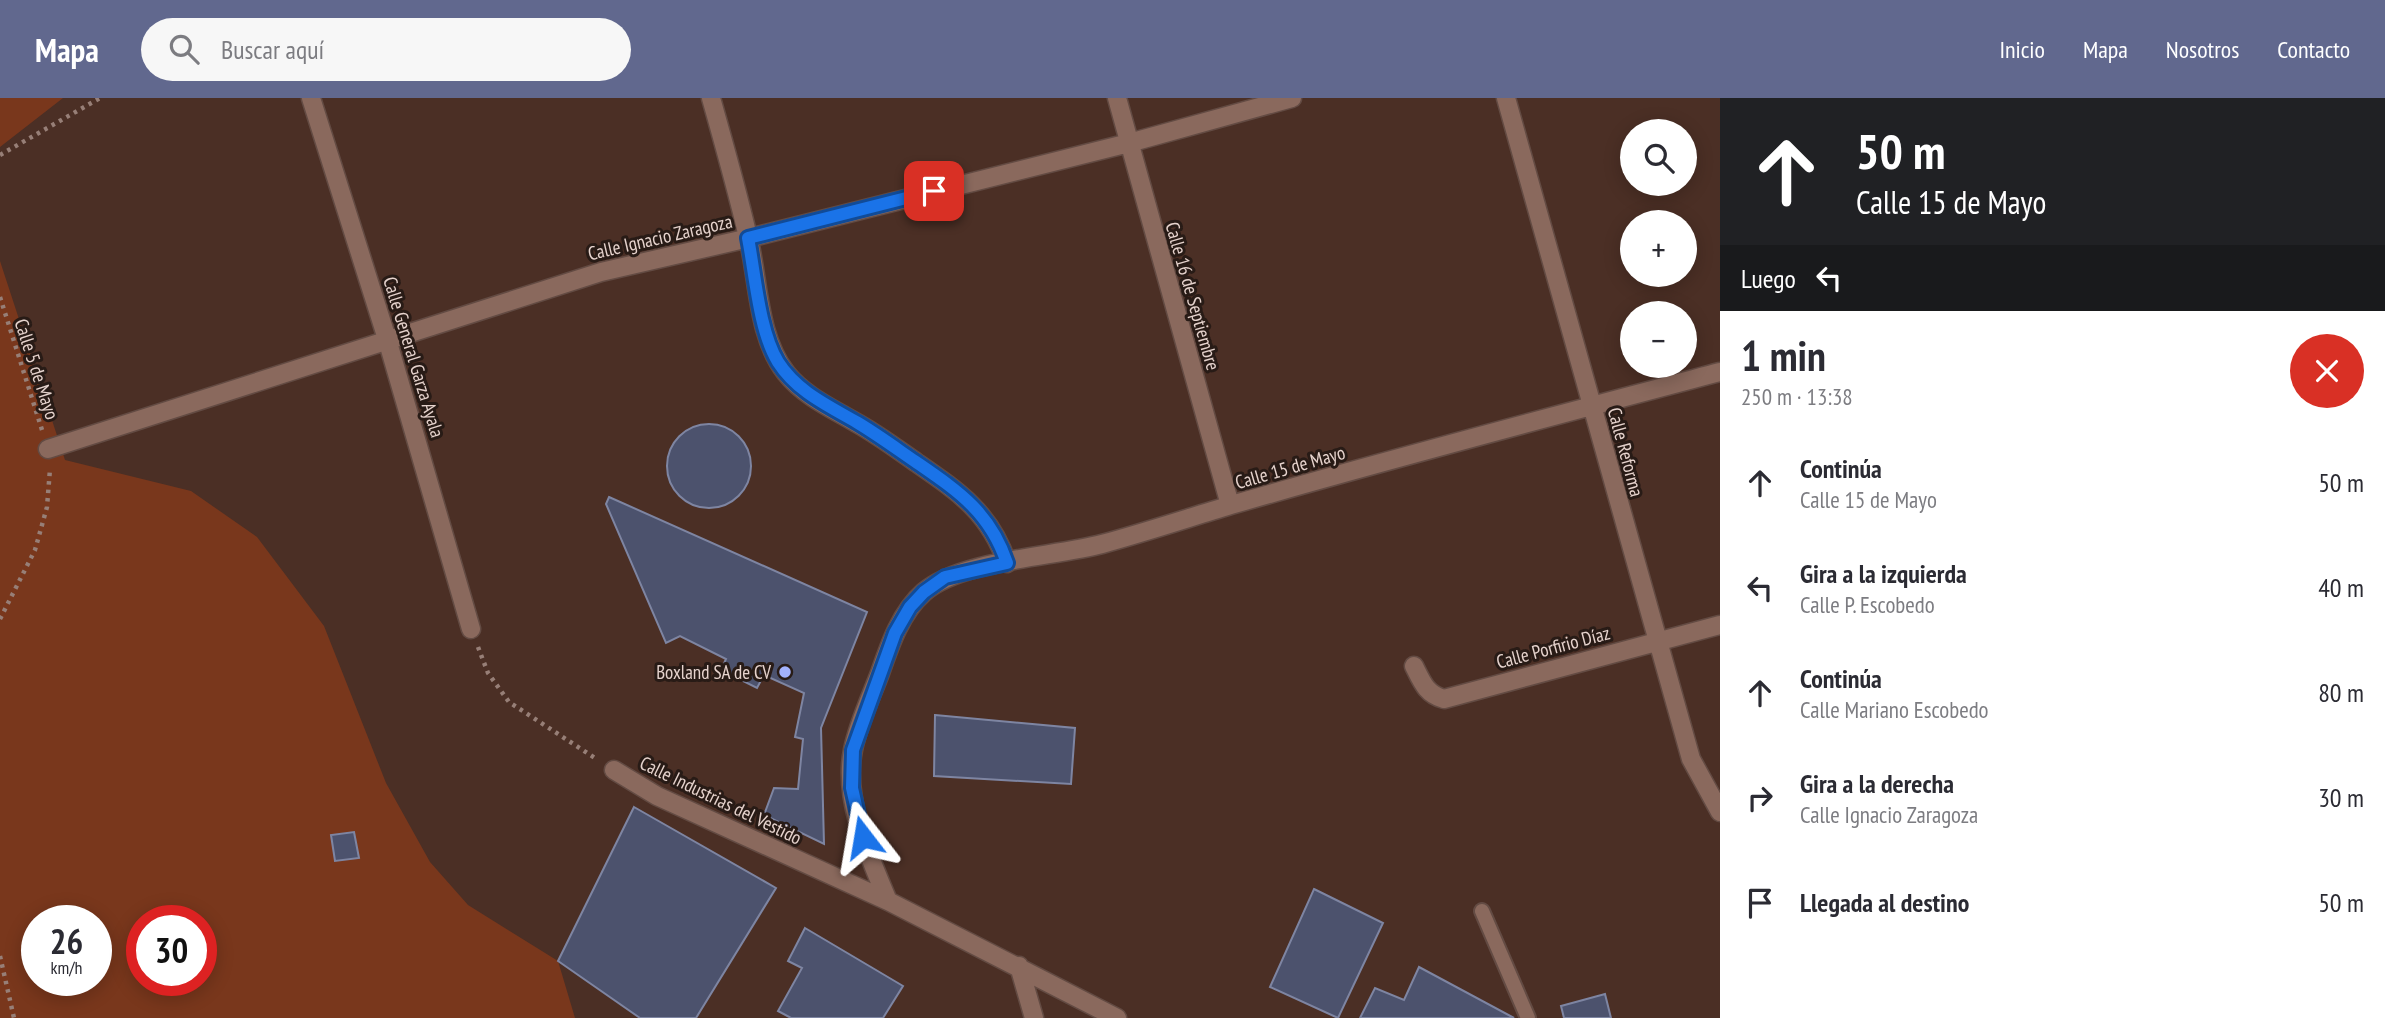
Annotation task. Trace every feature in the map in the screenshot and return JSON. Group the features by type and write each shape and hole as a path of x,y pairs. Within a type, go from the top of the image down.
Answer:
{"street":[{"name":"Calle General Garza Ayala","path":"311,98 387,339 471,629"},
{"path":"711,98 748,238 767,337 778,362 797,385 819,401 871,431 960,492 992,529 1007,563"},
{"name":"Calle 16 de Septiembre","path":"1117,98 1230,505"},
{"name":"Calle Ignacio Zaragoza","path":"48,449 601,272 1129,143 1292,98"},
{"name":"Calle Reforma","path":"1506,98 1690,760 1720,812"},
{"name":"Calle 15 de Mayo","path":"888,901 868,853 852,788 853,750 895,633 910,607 924,592 945,577 1100,545 1230,505 1720,373"},
{"name":"Calle Porfirio Díaz","path":"1414,666 1426,690 1444,699 1720,625"},
{"name":"Calle Industrias del Vestido","path":"614,770 657,796 888,901 1117,1018"},
{"path":"1019,966 1034,1018"}],"lane":[{"path":"1482,911 1528,1018"}],"path":[{"path":"0,155 100,98"},
{"name":"Calle 5 de Mayo","path":"0,297 48,449 50,470 47,507 35,550 0,619"},
{"path":"471,629 488,673 509,702 614,770"},
{"path":"0,956 14,1018"}],"shaded area":[{"path":"0,98 63,98 0,147"},
{"path":"0,261 65,460 191,491 257,537 324,626 386,783 430,862 468,905 558,961 575,1018 0,1018"}],"building":[{"path":"709,424 732,431 744,443 751,466 744,489 732,501 709,508 686,501 674,489 667,466 674,443 686,431"},
{"name":"Boxland SA de CV","path":"609,497 867,612 821,728 824,844 764,815 774,788 798,789 803,739 795,737 804,693 764,675 757,688 721,670 726,659 680,636 666,643 606,504"},
{"path":"935,715 1075,728 1071,784 934,776"},
{"path":"634,807 776,888 696,1018 640,1018 558,961"},
{"path":"354,832 359,858 335,861 331,835"},
{"path":"1314,889 1383,923 1338,1018 1270,987"},
{"path":"805,928 903,986 883,1018 791,1018 778,1011 802,968 788,961"},
{"path":"1419,967 1514,1018 1360,1018 1375,988 1404,1000"},
{"path":"1605,994 1611,1018 1564,1018 1561,1006"}],"place":[{"name":"Boxland SA de CV","path":"785,672"}],"route":[{"path":"863,837 852,788 853,750 895,633 910,607 924,592 945,577 1007,563 992,529 960,492 871,431 819,401 786,374 767,337 748,238 934,191"}]}
